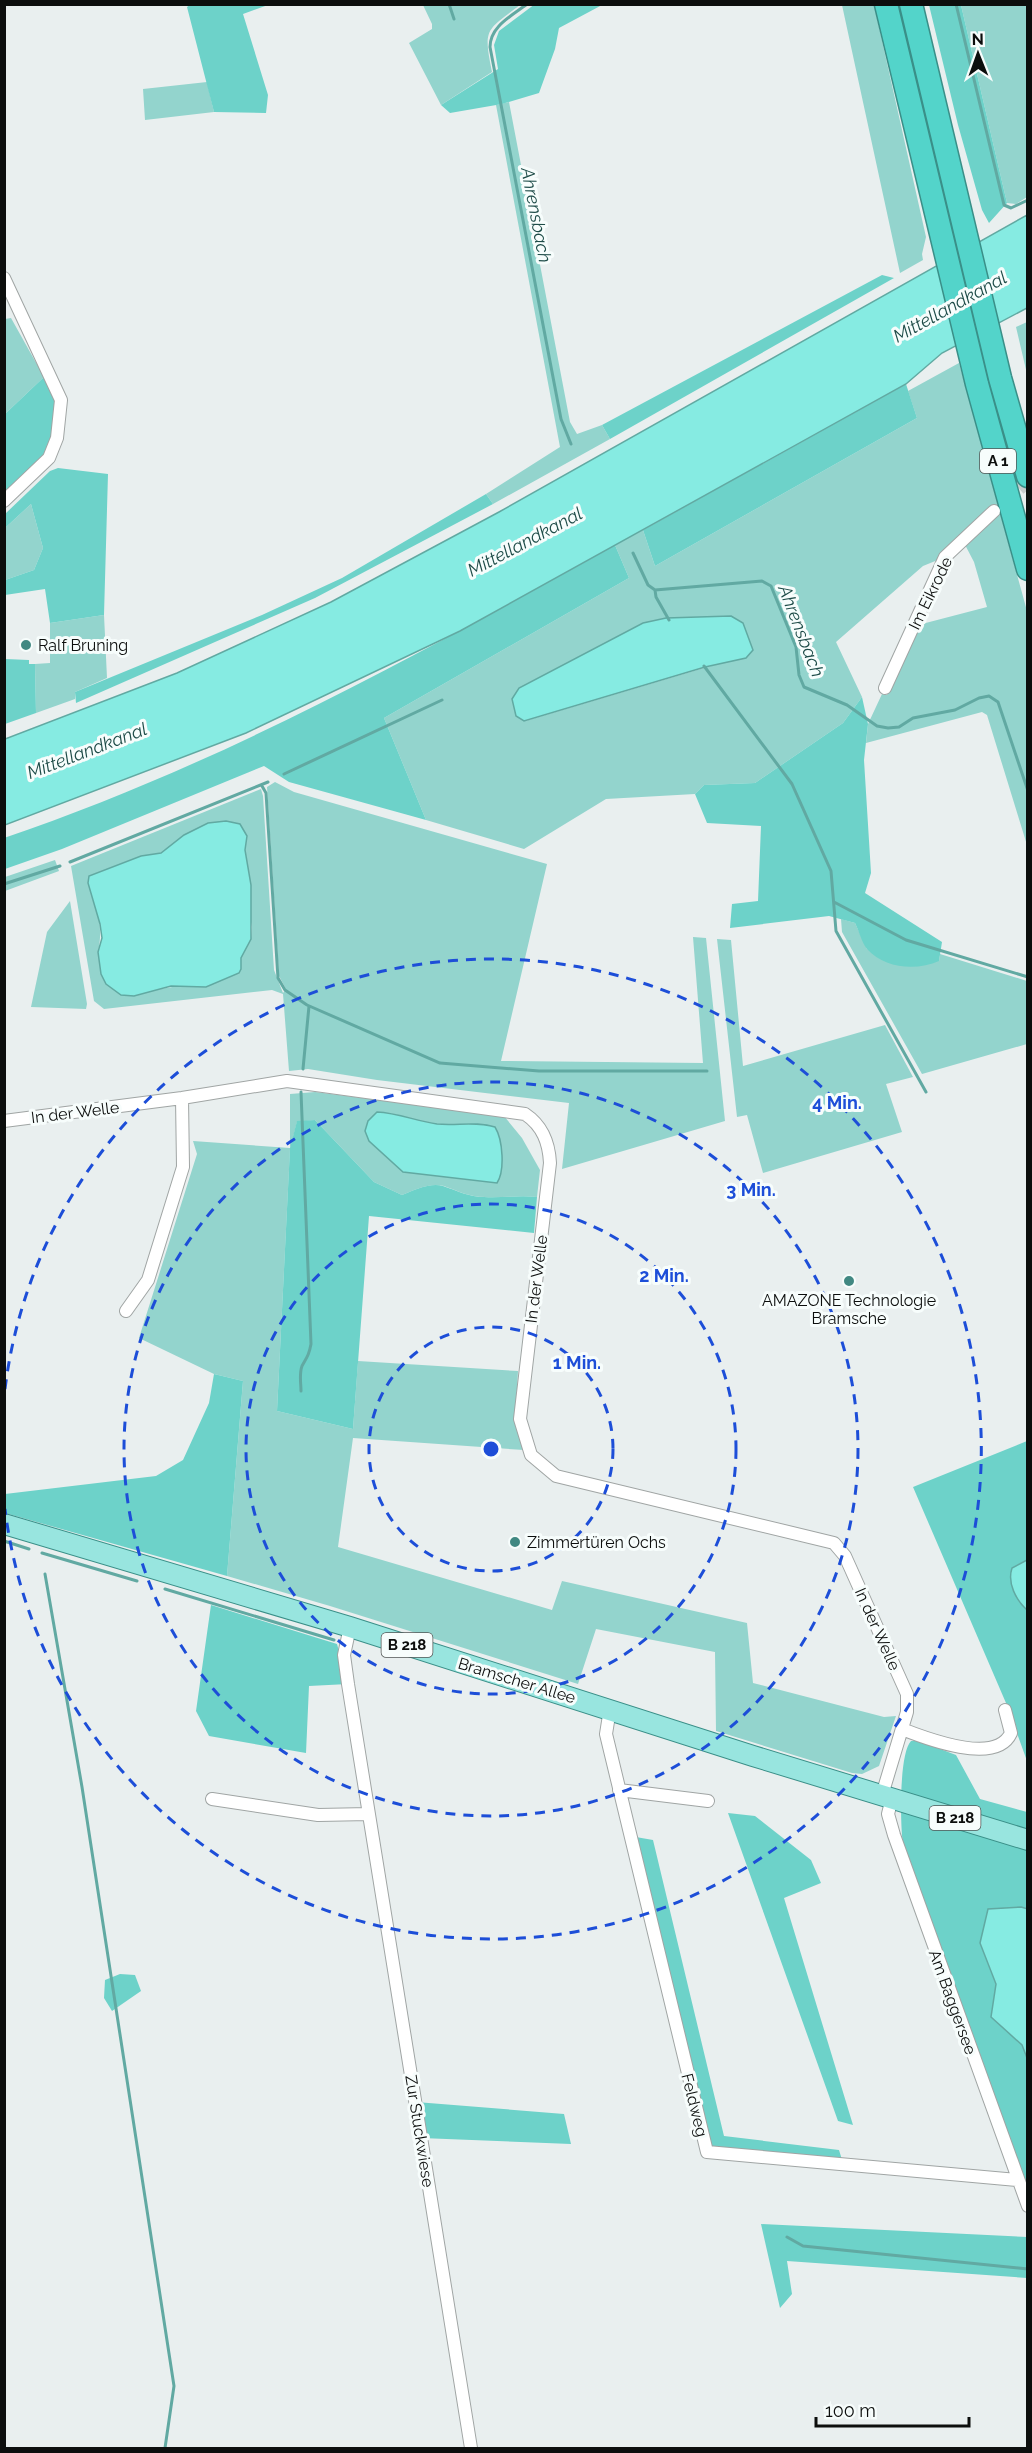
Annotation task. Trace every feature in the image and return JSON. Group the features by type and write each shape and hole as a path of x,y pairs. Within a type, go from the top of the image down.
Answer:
{"highway":[{"name":"A 1","path":"886,4 944,250 1028,569"},
{"name":"A 1","path":"911,4 991,343 1028,476"}],"main road":[{"name":"Bramscher Allee","path":"4,1524 350,1627 753,1756 1028,1840"}],"street":[{"path":"4,278 61,400 57,438 49,458 4,501"},
{"name":"Im Eikrode","path":"885,688 945,557 994,511"},
{"name":"In der Welle","path":"4,1121 182,1098 287,1081 525,1114 534,1120 549,1146 550,1163 520,1419 531,1455 556,1476 834,1543 845,1556 907,1694 907,1712 887,1796"},
{"path":"126,1311 148,1280 183,1167 182,1098"},
{"name":"Zur Stuckwiese","path":"350,1627 344,1655 471,2448"},
{"name":"Feldweg","path":"610,1709 606,1734 707,2152 1017,2180"},
{"path":"902,1729 954,1747 994,1746 1005,1742 1011,1733 1005,1710"},
{"path":"619,1790 708,1800"},
{"name":"Am Baggersee","path":"887,1796 888,1814 894,1835 1028,2206"},
{"path":"212,1799 318,1815 369,1814"}],"shaded area":[{"path":"191,4 268,5 243,14 268,95 266,113 214,112 187,7"},
{"path":"535,4 602,5 559,28 555,49 539,93 502,104 450,113 441,105 498,69 494,45 499,31"},
{"path":"423,5 520,5 500,20 490,32 488,47 492,72 441,105 409,43 432,29"},
{"path":"842,5 874,5 926,237 923,260 900,273"},
{"path":"929,5 961,5 1007,203 989,223 982,210 958,125"},
{"path":"961,5 1027,5 1027,197 1016,204 1007,203"},
{"path":"207,82 214,112 145,120 143,89"},
{"path":"509,102 570,422 577,434 602,425 610,439 493,504 486,494 560,447 496,105"},
{"path":"882,275 894,278 610,439 602,425"},
{"path":"11,318 44,377 5,414 5,319"},
{"path":"1027,322 1027,374 1016,327"},
{"path":"959,363 1027,611 1027,845 987,715 982,712 866,743 868,724 882,694 887,695 918,625 987,607 974,562 962,539 945,557 923,566 836,642 862,697 843,723 755,783 704,785 695,794 606,799 524,849 426,820 384,718 629,578 615,545 643,530 655,566 917,418 908,391","holes":["666,618 724,662 525,721 516,715 519,688 643,623"]},
{"path":"44,377 55,401 52,441 47,454 5,494 5,414"},
{"path":"906,384 917,418 655,566 643,530"},
{"path":"58,468 108,474 104,615 50,623 45,589 5,595 5,580 34,570 43,548 31,504 5,528 5,514 50,471"},
{"path":"486,494 493,504 315,598 76,703 75,692 262,615 342,578"},
{"path":"31,504 43,548 34,570 5,580 5,528"},
{"path":"615,545 629,578 384,718 426,820 289,782 264,766 62,849 5,869 4,838 84,809 240,742 392,667"},
{"path":"104,615 107,678 75,692 75,699 36,713 35,664 50,663 50,623"},
{"path":"5,659 29,660 29,664 35,664 36,713 5,724"},
{"path":"862,697 868,724 864,760 871,873 865,893 942,942 939,961 930,964 911,967 883,961 867,949 855,923 829,916 730,928 732,904 758,901 761,826 707,823 695,794 704,785 755,783 843,723"},
{"path":"275,782 294,792 547,864 501,1061 703,1063 693,937 706,938 725,1121 562,1169 569,1103 377,1080 308,1069 289,1071 283,994 272,990 104,1009 94,1001 71,866 261,789 274,970 283,993 286,989 279,976 267,787","holes":["184,835 247,836 245,850 251,885 249,912 252,927 251,939 241,958 241,969 215,979 134,996 98,952 100,923 89,876 141,856 161,853"]},
{"path":"55,860 59,871 5,891 5,877"},
{"path":"70,901 86,1009 31,1007 47,932"},
{"path":"841,919 855,923 867,949 939,961 940,954 1027,981 1027,1044 922,1074 842,932"},
{"path":"717,939 731,940 743,1066 885,1025 913,1077 886,1084 902,1132 763,1173 747,1115 737,1117"},
{"path":"315,1092 504,1116 522,1138 540,1170 537,1197 479,1197 439,1185 423,1187 402,1195 374,1182 315,1120 297,1122 290,1149 277,1411 353,1429 358,1361 518,1371 515,1422 524,1450 353,1438 338,1547 552,1610 562,1581 747,1623 753,1683 884,1717 896,1716 879,1766 862,1774 852,1773 716,1731 715,1652 596,1629 578,1684 227,1576 243,1381 214,1374 139,1338 197,1154 193,1141 290,1148 290,1094","holes":["377,1112 437,1124 481,1124 495,1127 497,1183 403,1172 365,1131 368,1121"]},
{"path":"315,1120 374,1182 402,1195 422,1187 438,1185 479,1197 537,1197 534,1233 369,1216 353,1429 277,1411 290,1148 297,1121"},
{"path":"214,1374 243,1381 227,1576 5,1513 5,1494 156,1476 183,1460 209,1403"},
{"path":"1027,1441 1027,1560 1012,1568 1024,1607 1027,1610 1027,1761 1006,1703 913,1487"},
{"path":"211,1605 337,1644 348,1684 309,1686 306,1753 209,1736 196,1711"},
{"path":"911,1741 919,1741 956,1755 980,1799 1027,1812 1027,1909 1021,1907 980,1943 996,1984 991,2017 1022,2045 1027,2058 1027,2204 903,1844 902,1774 907,1748"},
{"path":"728,1813 755,1816 811,1860 821,1883 784,1898 853,2125 838,2121"},
{"path":"630,1836 653,1840 724,2136 839,2150 843,2163 707,2152"},
{"path":"120,1974 135,1975 141,1991 112,2011 104,1998 105,1980"},
{"path":"416,2102 564,2114 571,2144 421,2138"},
{"path":"761,2224 1027,2237 1027,2278 787,2261 792,2294 780,2308"}],"water":[{"name":"Mittellandkanal","path":"1027,215 1027,308 942,353 906,384 460,631 246,733 5,825 5,739 177,673 331,602 499,512"},
{"path":"731,616 743,623 753,650 746,658 705,667 524,721 516,716 512,699 519,688 643,623 666,618"},
{"path":"226,821 240,824 247,836 245,850 251,885 251,939 241,958 239,973 206,987 171,986 134,996 121,995 106,984 101,974 98,952 102,938 88,883 89,876 141,856 161,853 184,835 208,823"},
{"path":"377,1112 437,1124 481,1124 495,1127 502,1155 500,1178 497,1183 403,1172 369,1141 365,1131 368,1121"},
{"path":"1027,1560 1027,1610 1016,1596 1011,1574 1012,1568"},
{"path":"1021,1907 1028,1909 1027,2058 1022,2045 991,2017 996,1984 980,1943 988,1909"}],"waterway":[{"path":"449,4 454,19"},
{"name":"Ahrensbach","path":"527,4 498,27 490,47 561,419 571,444"},
{"path":"956,4 1004,205 1011,208 1028,200"},
{"name":"Ahrensbach","path":"633,553 648,585 655,590 762,581 771,586 796,647 799,675 804,687 847,705 877,726 899,727 913,718 955,710 979,698 989,696 998,702 1028,791"},
{"path":"655,590 656,597 669,620"},
{"path":"704,666 792,784 831,871 836,931 926,1092"},
{"path":"284,774 442,700"},
{"path":"70,862 268,782"},
{"path":"262,786 266,793 278,978 285,990 307,1005 440,1063 539,1071 707,1071"},
{"path":"4,884 60,866"},
{"path":"834,902 906,940 1028,977"},
{"path":"303,1069 309,1006"},
{"path":"301,1092 311,1344 301,1369 301,1391"},
{"path":"4,1541 29,1549"},
{"path":"42,1553 137,1581"},
{"path":"45,1574 82,1787 174,2386 165,2448"},
{"path":"165,1589 334,1640"},
{"path":"787,2237 803,2246 1028,2269"}],"tunnel":[{"path":"1006,501 1028,482"}],"place":[{"name":"Ralf Bruning","path":"26,645"},
{"name":"AMAZONE Technologie Bramsche","path":"849,1281"},
{"name":"Zimmertüren Ochs","path":"515,1542"}]}
